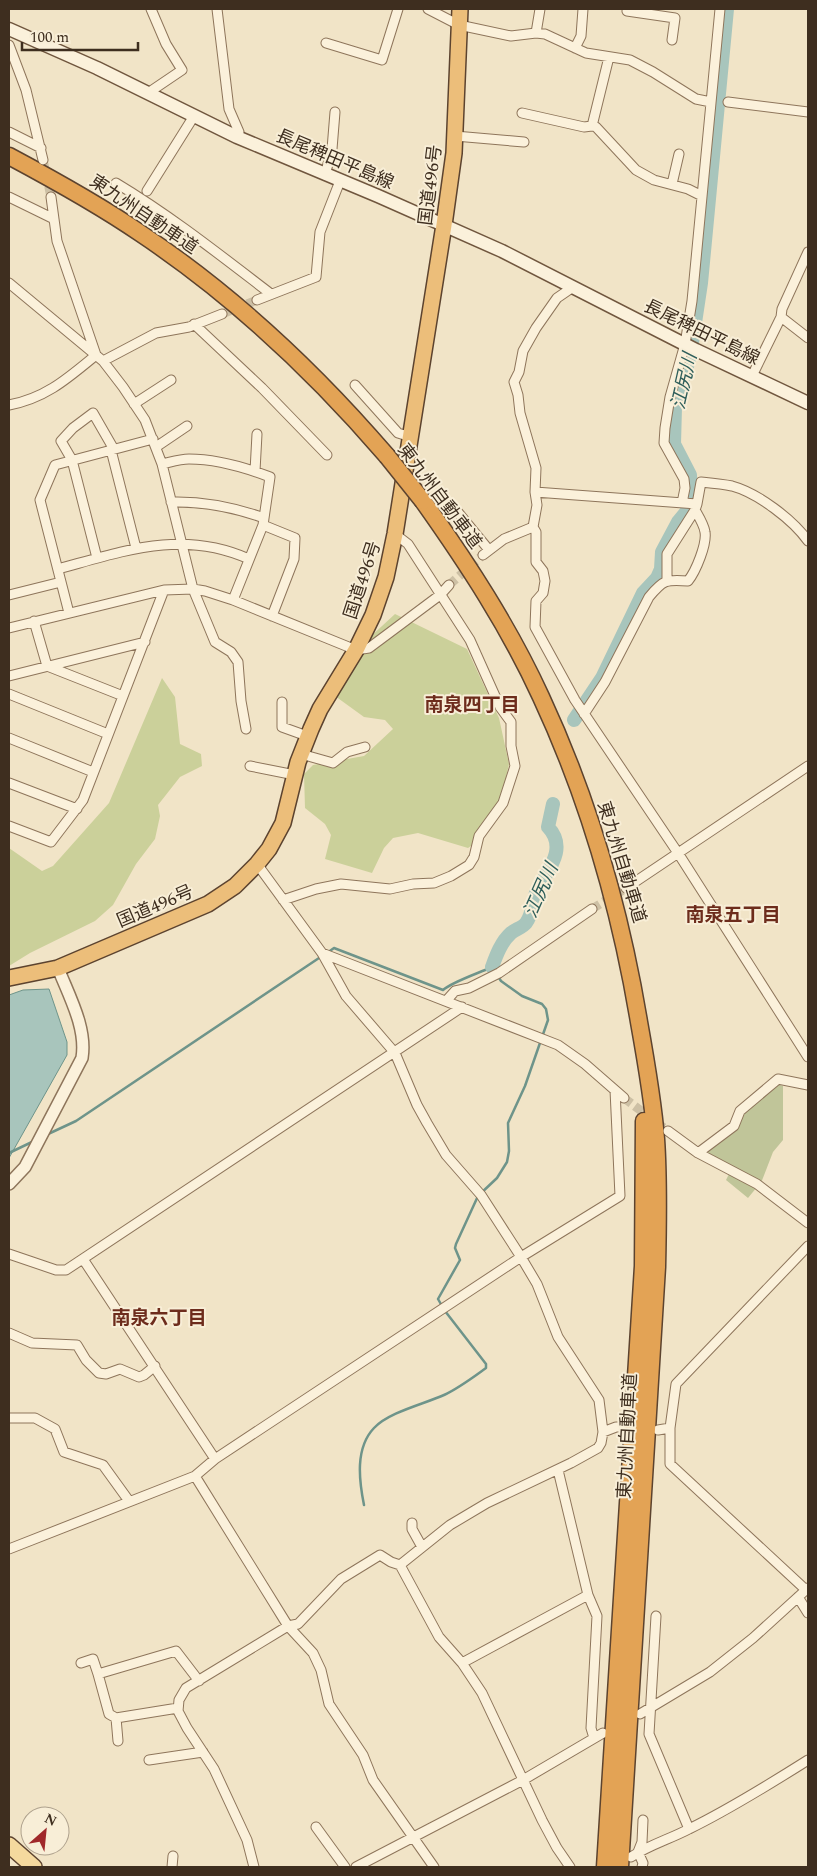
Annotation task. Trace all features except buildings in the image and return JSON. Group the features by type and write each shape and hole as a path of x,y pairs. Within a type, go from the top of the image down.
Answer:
{"highway":[{"name":"国道496号","path":"9,978 58,968 208,904 235,886 257,864 269,849 283,824 307,736 320,709 356,650 373,615 386,577 395,534 444,225 455,136 460,9"},
{"name":"東九州自動車道","path":"9,156 58,182 126,224 220,291 312,374 353,416 423,501 496,610 542,697 580,791 611,887 624,935 647,1068 656,1139 657,1276 643,1503 629,1859"},
{"name":"東九州自動車道","path":"605,1867 643,1266 644,1131 637,1008"}],"main road":[{"name":"長尾稗田平島線","path":"9,29 97,68 237,137 444,225 808,404"},
{"path":"9,1845 34,1867"}],"street":[{"path":"148,93 182,70 166,44 151,9"},
{"path":"217,9 229,109 239,132 237,137"},
{"path":"326,42 382,60 398,9"},
{"path":"428,9 459,25 511,36 536,33 554,37 586,53 630,60 688,95 711,102"},
{"path":"536,33 540,9"},
{"path":"575,48 581,36 583,9"},
{"path":"682,503 685,488 684,479 664,443 665,428 670,397 684,344 692,301 720,9"},
{"path":"625,10 676,13 672,40"},
{"path":"9,45 26,90 43,160"},
{"path":"592,126 609,57"},
{"path":"728,102 808,112"},
{"path":"325,175 332,149 335,112"},
{"path":"522,112 584,127 596,127 636,170 654,180 672,184 702,196"},
{"path":"147,191 194,116"},
{"path":"9,132 40,148"},
{"path":"455,136 524,142"},
{"path":"672,184 679,154"},
{"path":"257,300 316,277 320,232 340,181"},
{"path":"116,183 190,231 271,294"},
{"path":"9,197 54,219"},
{"path":"51,198 57,240 96,355"},
{"path":"752,376 781,317 782,308 808,252"},
{"path":"9,284 103,362 144,420 162,464 193,589 214,642 231,652 238,662 241,701 246,729"},
{"path":"573,288 557,298 536,328 524,351 519,372 514,382 520,413 536,468 537,505 533,527 536,532 536,562 543,570 544,581 542,593 536,601 535,627 574,700 678,853 808,1057"},
{"path":"103,362 156,333 194,324 222,314"},
{"path":"781,317 808,338"},
{"path":"194,324 262,388 327,455"},
{"path":"9,405 37,398 55,387 96,355"},
{"path":"134,404 172,380"},
{"path":"355,385 398,433 410,437"},
{"path":"97,558 72,460 61,441 73,428 93,413 112,446 111,450 136,548"},
{"path":"69,612 40,500 54,465 111,450 155,443 187,426"},
{"path":"255,471 257,434"},
{"path":"162,464 188,459 210,461 255,471 270,477 263,522 233,600"},
{"path":"667,580 667,554 696,507 701,482 733,486 754,496 796,526 808,541"},
{"path":"536,492 682,503 696,507"},
{"path":"171,502 211,504 246,512 295,538 294,559 272,616"},
{"path":"584,714 605,682 649,597 656,588 667,580 688,580 692,575 705,541 705,530 696,507"},
{"path":"457,511 486,552 504,539 533,527"},
{"path":"283,900 316,889 341,884 390,889 413,884 434,883 451,876 469,865 474,857 480,836 503,803 515,766 511,746 511,722 500,708 470,640 408,544 395,534"},
{"path":"58,569 136,548 181,543 217,547 249,559"},
{"path":"9,595 60,582"},
{"path":"9,628 164,590 193,589 233,600 356,650 369,648 440,595 449,585"},
{"path":"9,826 51,842 83,800 164,590"},
{"path":"34,621 47,666"},
{"path":"9,676 145,642"},
{"path":"47,666 123,696"},
{"path":"9,694 108,734"},
{"path":"282,702 282,727 307,736"},
{"path":"9,738 93,772"},
{"path":"301,754 333,763 347,752 365,747"},
{"path":"250,766 295,776"},
{"path":"626,888 808,766"},
{"path":"9,783 77,809"},
{"path":"257,864 322,953 346,996 395,1053 416,1104 427,1123 446,1155 481,1195 521,1257 537,1284 558,1337 599,1400 603,1432 602,1443 592,1453 488,1503 450,1526 400,1565"},
{"path":"446,1001 455,992 470,988 499,973 592,910"},
{"path":"322,953 558,1045 585,1064 624,1098"},
{"path":"9,1184 25,1167 82,1058 84,1044 82,1030 58,968"},
{"path":"9,1254 61,1271 66,1270 462,1007"},
{"path":"698,1153 734,1126 740,1111 778,1079 808,1085"},
{"path":"9,1549 195,1476 215,1460 521,1257 620,1196 615,1090"},
{"path":"668,1131 698,1153 757,1184 808,1223"},
{"path":"640,1714 710,1672 753,1638 807,1589 670,1464 670,1428 676,1384 808,1246"},
{"path":"83,1259 215,1460"},
{"path":"9,1333 32,1343 77,1344 86,1360 98,1373 102,1374 120,1369 139,1377 155,1366"},
{"path":"9,1418 35,1418 55,1429 64,1452 103,1465 129,1501"},
{"path":"603,1432 616,1427 624,1427"},
{"path":"658,1430 670,1428"},
{"path":"558,1470 588,1595 597,1616 591,1728 594,1738"},
{"path":"195,1476 288,1626 314,1653 321,1670 329,1704 363,1756 373,1780 434,1867"},
{"path":"412,1523 412,1529 422,1547"},
{"path":"254,1867 247,1840 214,1769 178,1711 179,1700 186,1688 288,1626 298,1624 341,1579 380,1555 390,1562 400,1565 439,1637 462,1663 482,1693 512,1754 522,1780 557,1848 570,1867"},
{"path":"462,1663 588,1595"},
{"path":"798,1597 808,1613"},
{"path":"656,1616 649,1734 689,1830"},
{"path":"98,1674 176,1651 199,1681"},
{"path":"81,1662 92,1659 109,1714 116,1718 178,1708"},
{"path":"116,1718 118,1741"},
{"path":"356,1867 522,1780 602,1733"},
{"path":"149,1760 203,1752"},
{"path":"629,1859 648,1846 689,1830 771,1784 808,1760"},
{"path":"629,1859 642,1842 642,1820"},
{"path":"316,1827 345,1867"},
{"path":"172,1867 173,1856"},
{"path":"629,1859 643,1863 642,1867"}],"green space":[{"path":"395,614 467,649 499,718 509,764 501,800 478,841 468,848 418,833 393,838 384,848 372,873 325,859 331,835 325,824 305,808 304,774 313,765 364,756 393,729 385,720 364,717 335,696 369,638"},
{"path":"162,678 175,697 180,744 201,754 202,766 180,777 158,805 160,816 155,839 136,864 113,905 95,921 30,953 9,966 9,848 42,871 53,866 109,803"},
{"path":"777,1084 783,1086 783,1140 773,1152 761,1183 705,1154 737,1127 744,1113"},
{"path":"730,1172 757,1187 748,1198 726,1180"}],"water":[{"path":"49,989 67,1042 67,1055 9,1158 9,995 23,990"}],"waterway":[{"name":"江尻川","path":"574,720 602,678 643,593 657,578 661,569 662,552 678,522 687,511 691,497 690,475 674,444 675,407 690,356 701,283 727,9"},
{"name":"江尻川","path":"492,967 504,941 528,920 536,893 554,860 556,844 554,835 548,827 553,804"},
{"path":"327,953 334,948 443,990 492,967 501,981 522,996 542,1004 546,1009 548,1020 525,1086 508,1123 509,1151 507,1162 497,1178 478,1196 456,1244 455,1248 460,1260 438,1299 442,1306"},
{"path":"46,1135 76,1121 322,956"},
{"path":"9,1153 34,1141"},
{"path":"364,1505 360,1475 361,1455 368,1436 374,1428 388,1417 450,1392 486,1368 486,1364 445,1311"}],"tunnel":[{"path":"43,160 51,197"},
{"path":"222,314 257,300"},
{"path":"449,585 483,555"},
{"path":"592,909 626,888"},
{"path":"624,1098 668,1131"}],"district":[{"name":"南泉四丁目","path":"472,704"},
{"name":"南泉五丁目","path":"733,914"},
{"name":"南泉六丁目","path":"159,1317"}]}
